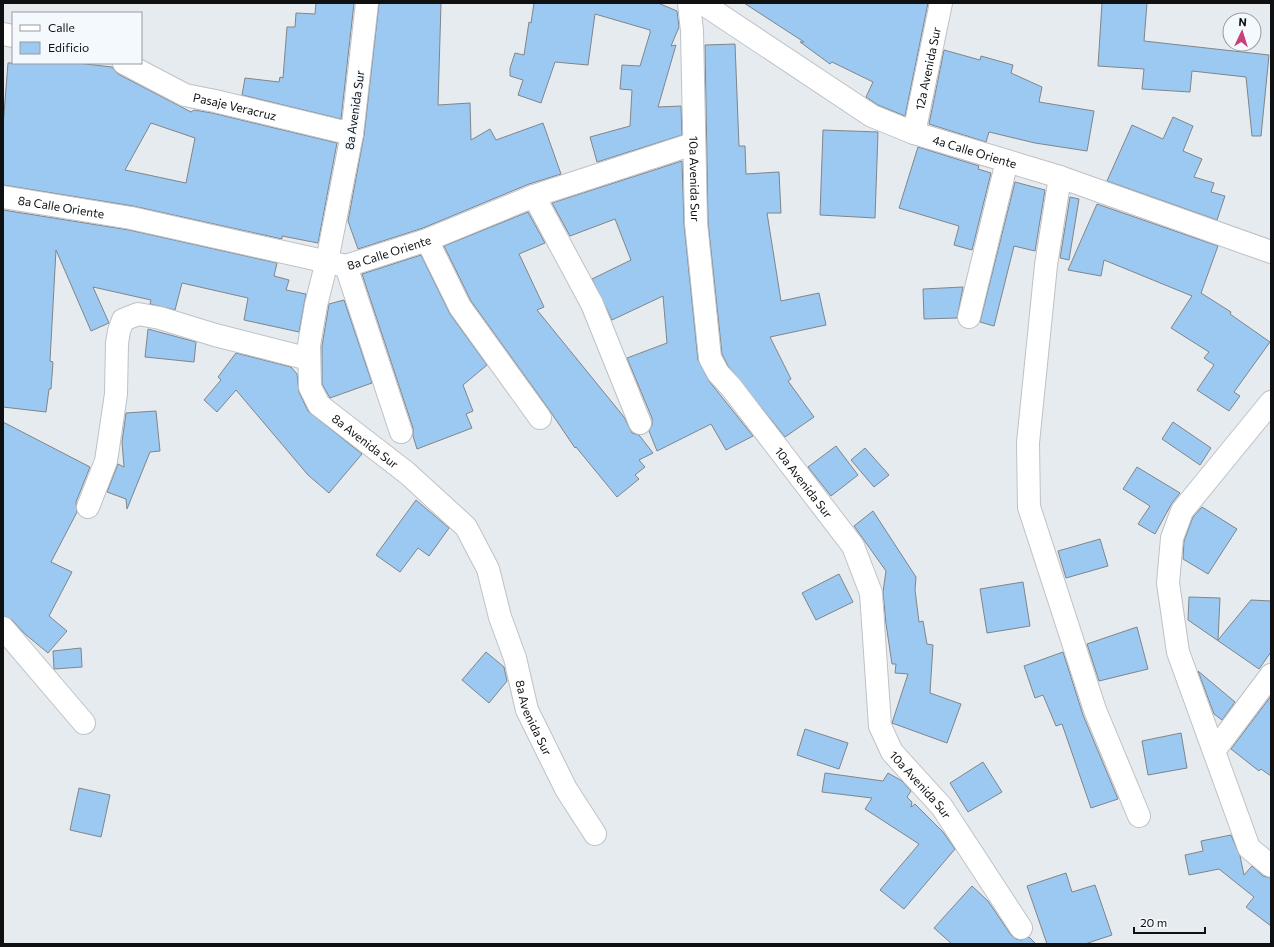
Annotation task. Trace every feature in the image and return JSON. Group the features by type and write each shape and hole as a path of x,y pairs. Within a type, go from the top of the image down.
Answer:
{"street":[{"name":"8a Avenida Sur","path":"367,3 336,263 316,305 309,344 310,387 319,405 406,473 466,527 488,569 500,617 515,658 527,710 566,789 595,834"},
{"name":"10a Avenida Sur","path":"690,3 692,31 693,144 696,223 710,358 718,373 731,387 853,546 871,593 880,726 892,752 942,808 986,872 1021,928"},
{"name":"4a Calle Oriente","path":"702,3 872,116 914,133 1060,177 1271,252"},
{"name":"12a Avenida Sur","path":"914,133 941,3"},
{"name":"Pasaje Veracruz","path":"126,64 185,95 352,134"},
{"name":"8a Calle Oriente","path":"3,197 131,218 336,263 427,240 534,196 693,144"},
{"path":"969,317 1007,161"},
{"path":"1060,177 1046,265 1029,435 1029,507 1095,710 1139,816"},
{"path":"534,196 592,304 640,424"},
{"path":"427,240 460,307 540,418"},
{"path":"336,263 401,432"},
{"path":"88,507 106,461 116,394 118,331 124,320 138,314 160,318 215,335 309,359"},
{"path":"1271,402 1182,511 1172,538 1168,583 1178,652 1249,848 1271,866"},
{"path":"3,628 84,723"},
{"path":"1214,750 1271,675"}],"building":[{"path":"316,3 354,3 341,119 242,95 245,78 279,82 280,77 283,78 287,27 295,27 296,13 315,14"},
{"path":"379,3 441,3 438,105 470,103 471,140 490,129 496,140 543,123 561,174 529,184 423,228 358,249 348,221 364,135"},
{"path":"534,3 658,3 677,11 679,27 671,46 676,45 658,107 681,106 682,135 597,162 590,137 630,126 632,90 620,89 622,65 640,66 650,30 595,14 588,65 555,62 541,103 518,95 523,80 510,76 510,68 515,53 524,55 529,22 531,23"},
{"path":"744,3 928,3 905,116 878,105 866,97 873,82 832,62 830,64 800,42 804,42"},
{"path":"1102,3 1147,3 1144,41 1222,50 1222,52 1242,52 1269,55 1261,136 1252,136 1246,77 1192,71 1190,92 1142,89 1144,69 1098,66"},
{"path":"735,44 739,146 745,146 746,174 779,172 781,213 767,213 781,301 819,293 826,325 770,337 791,379 788,381 814,417 785,437 728,366 722,354 708,222 705,45"},
{"path":"944,50 980,60 981,56 1013,65 1011,73 1042,87 1039,102 1094,111 1087,151 1035,143 989,132 986,142 929,124"},
{"path":"8,63 86,64 112,67 118,74 191,112 194,110 212,113 337,143 318,243 282,236 282,239 133,206 3,185 3,126","holes":["151,123 195,138 186,183 125,170"]},
{"path":"1173,117 1193,126 1183,151 1202,159 1194,177 1214,183 1211,192 1225,196 1217,220 1107,181 1132,125 1163,139"},
{"path":"823,130 878,132 875,218 820,215"},
{"path":"918,147 979,166 978,169 991,173 972,250 954,245 959,226 899,208"},
{"path":"682,161 684,224 698,360 709,381 753,436 726,450 711,424 657,451 649,431 652,425 652,418 627,358 667,343 663,296 612,320 592,279 631,260 615,219 570,236 552,203"},
{"path":"1015,182 1045,190 1035,251 1014,246 994,326 980,322"},
{"path":"1070,197 1079,199 1069,260 1060,258"},
{"path":"1097,204 1218,246 1201,293 1231,312 1230,314 1270,342 1234,392 1240,396 1229,411 1197,390 1214,365 1204,358 1209,352 1171,328 1192,296 1104,260 1101,276 1068,270"},
{"path":"3,210 129,230 277,263 274,276 289,280 286,290 306,294 299,332 244,320 248,298 182,283 175,310 150,304 151,300 93,287 109,323 91,331 56,250 50,361 53,362 51,389 49,389 46,412 3,407"},
{"path":"528,212 545,243 519,254 544,307 537,310 624,417 632,433 639,435 653,453 639,460 645,467 635,475 639,479 617,497 576,447 575,448 471,301 444,246"},
{"path":"421,255 450,314 487,365 463,385 473,411 466,414 472,428 417,449 413,436 413,428 362,274"},
{"path":"963,287 957,318 924,319 923,289"},
{"path":"344,300 372,383 330,398 322,384 322,346 329,304"},
{"path":"148,329 196,342 194,362 145,357"},
{"path":"236,353 291,367 297,374 299,392 308,411 362,454 329,493 308,475 236,390 217,412 204,400 221,380 218,377"},
{"path":"156,411 160,451 150,452 127,509 126,499 107,492 118,464 124,467 122,442 126,413"},
{"path":"3,422 90,467 76,502 77,512 51,562 72,572 49,616 67,631 48,653 25,634 12,620 3,616"},
{"path":"1173,422 1211,448 1200,465 1162,439"},
{"path":"836,446 858,475 831,496 808,467"},
{"path":"865,448 889,475 874,487 851,460"},
{"path":"1137,467 1180,493 1172,503 1155,534 1138,524 1150,506 1123,489"},
{"path":"416,500 449,528 429,556 418,548 400,572 376,555"},
{"path":"1202,507 1237,529 1208,574 1183,559 1184,541 1193,517"},
{"path":"873,511 916,577 915,590 919,622 923,621 927,644 933,645 930,693 961,704 947,743 892,723 908,674 895,673 896,664 892,664 883,592 886,571 854,526"},
{"path":"1100,539 1108,566 1066,578 1058,551"},
{"path":"839,574 853,602 816,620 802,593"},
{"path":"1023,582 1030,626 987,633 980,589"},
{"path":"1189,597 1220,598 1218,640 1251,600 1271,601 1271,652 1259,669 1188,620"},
{"path":"1137,627 1148,669 1099,681 1087,644"},
{"path":"81,648 82,667 54,669 53,651"},
{"path":"486,652 504,667 507,681 489,703 462,680"},
{"path":"1063,652 1083,715 1118,799 1091,808 1062,724 1056,726 1043,695 1035,698 1024,666"},
{"path":"1198,671 1235,702 1222,720 1214,714"},
{"path":"1271,696 1271,776 1261,769 1259,771 1231,749"},
{"path":"805,729 848,743 839,769 797,755"},
{"path":"1181,733 1187,768 1148,775 1142,741"},
{"path":"983,762 1002,792 968,812 950,783"},
{"path":"825,773 883,781 888,773 902,781 911,791 907,797 912,802 911,807 915,804 943,832 955,849 904,909 880,890 919,844 865,809 872,798 822,792"},
{"path":"79,788 110,795 101,837 70,830"},
{"path":"1231,835 1240,856 1244,875 1252,866 1263,876 1271,878 1271,926 1246,907 1254,897 1219,869 1189,875 1185,855 1203,851 1201,841"},
{"path":"1066,873 1072,892 1095,885 1112,935 1085,944 1047,944 1027,886"},
{"path":"972,886 988,901 1011,935 1016,939 1021,940 1029,937 1036,944 952,944 934,928"}]}
